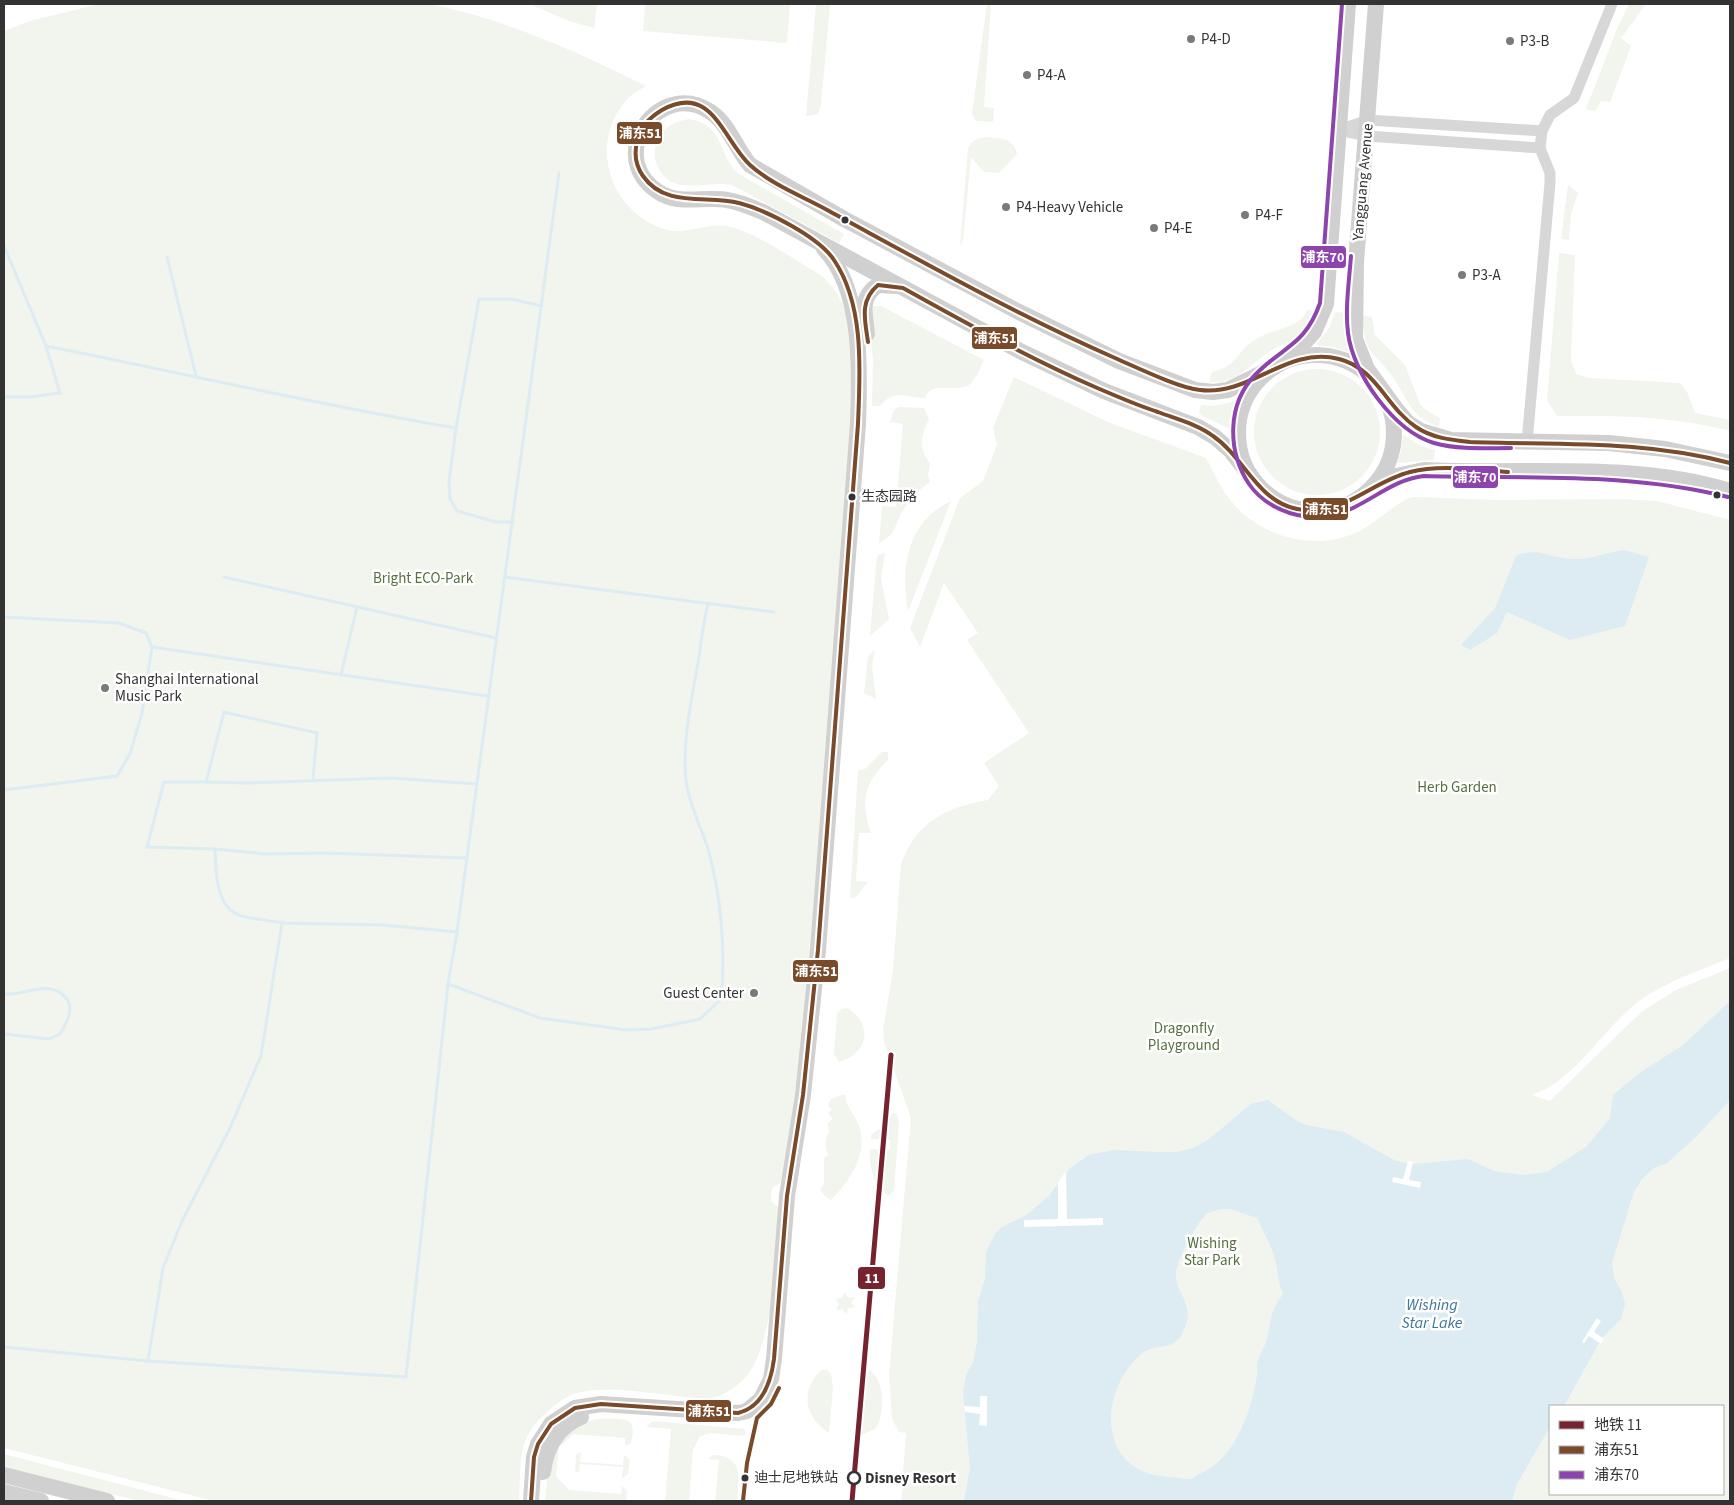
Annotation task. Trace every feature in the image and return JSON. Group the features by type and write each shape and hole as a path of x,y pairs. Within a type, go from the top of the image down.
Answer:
{"street":[{"name":"Yangguang Avenue","path":"1276,366 1295,353 1314,332 1326,304 1348,4"},
{"name":"Yangguang Avenue","path":"1376,4 1356,262 1355,339 1361,355 1378,385"},
{"path":"1527,442 1550,183 1550,173 1540,148 1542,131 1550,115 1574,98 1612,4"},
{"path":"1730,463 1666,449 1609,443 1470,441 1434,437 1408,423 1366,373 1346,360 1322,355 1298,357 1228,390 1214,392 1195,390 1120,361 1017,311 780,184 750,165 738,152 721,121 710,111 699,106 687,103 673,105 652,116 643,127 637,141 637,167 645,181 656,190 678,200 726,200 763,212 1001,341 1079,379 1206,432 1231,451 1255,482 1273,499 1296,509 1320,511 1344,506 1396,476 1424,470 1644,474 1684,479 1730,491"},
{"path":"1339,130 1368,120 1542,131"},
{"path":"1339,130 1367,136 1540,148"},
{"path":"531,1501 534,1457 538,1444 551,1424 575,1408 601,1404 738,1413 747,1411 762,1399 771,1378 778,1328 787,1196 804,1085 818,950 860,377 854,321 849,297 834,260 819,244"},
{"path":"540,1501 546,1455 557,1434 574,1420 586,1416 611,1413 725,1422 749,1422 764,1412 777,1394 781,1382 796,1197 818,1044 861,498 866,457 870,375 864,309 867,295 878,284 903,288"},
{"path":"1255,482 1243,461 1238,440 1239,419 1246,399 1258,381 1276,366"},
{"path":"1366,494 1382,475 1392,451 1394,425 1387,399 1378,385"},
{"path":"4,1475 107,1501"},
{"path":"4,1492 41,1501"}],"green space":[{"name":"Bright ECO-Park","path":"99,4 430,4 486,18 568,49 646,86 625,102 614,119 608,138 607,157 611,176 619,193 630,208 646,220 664,229 681,231 723,226 731,227 765,241 819,274 829,283 837,294 848,319 855,375 804,1034 782,1182 772,1188 771,1201 778,1207 777,1246 769,1316 764,1338 749,1373 733,1388 717,1397 699,1399 627,1390 602,1390 577,1393 561,1400 540,1419 527,1437 521,1461 519,1501 214,1501 4,1448 4,31 30,21"},
{"path":"529,4 597,4 594,28 569,21"},
{"path":"645,4 790,4 787,43 643,31"},
{"path":"816,4 830,4 821,105 818,114 806,116"},
{"path":"987,4 991,4 984,107 994,108 993,122 976,121 972,114"},
{"path":"1629,4 1646,4 1621,38 1631,46 1610,102 1601,101 1595,111 1586,109 1617,29"},
{"path":"689,119 700,122 714,133 737,173 844,234 839,243 732,185 680,185 663,175 655,159 654,152 657,142 661,134 671,125"},
{"path":"988,137 1007,140 1013,145 1017,154 999,173 984,172 971,157 963,240 960,247 968,149 974,141"},
{"path":"1568,185 1578,193 1571,214 1569,240 1561,239"},
{"path":"1559,253 1575,255 1571,360 1576,374 1589,378 1680,383 1687,392 1695,413 1730,420 1730,431 1666,419 1557,416 1547,400"},
{"path":"874,306 881,306 984,360 974,380 969,385 963,387 938,388 928,393 925,398 901,395 890,397 880,406 872,406 873,360 867,310"},
{"path":"1307,310 1317,311 1307,327 1295,339 1273,350 1235,377 1219,382 1209,382 1212,372 1233,362 1251,343 1264,335 1293,325 1304,316"},
{"path":"1335,312 1346,313 1345,330 1351,353 1333,347 1316,345 1329,328"},
{"path":"1363,316 1372,317 1375,335 1405,365 1420,404 1440,418 1439,427 1429,423 1416,413 1395,380 1372,352 1365,338"},
{"path":"1317,369 1341,373 1362,387 1376,408 1380,432 1376,456 1362,477 1341,491 1317,495 1293,491 1272,477 1258,456 1254,432 1258,408 1272,387 1293,373"},
{"path":"1014,377 1108,422 1206,458 1224,491 1243,513 1271,532 1288,537 1322,541 1339,539 1363,529 1399,503 1413,497 1500,500 1622,499 1657,501 1730,520 1730,958 1680,978 1645,997 1621,1017 1562,1078 1548,1088 1532,1095 1550,1101 1641,1012 1676,990 1730,968 1730,1001 1692,1037 1730,1071 1730,1501 901,1501 906,1433 899,1432 892,1419 889,1374 911,1118 884,1042 883,1029 893,970 901,864 915,837 934,819 959,807 988,800 999,786 984,763 1029,733 967,640 978,633 944,583 920,647 910,628 960,498 983,481 997,445 993,428"},
{"path":"1236,401 1230,429 1199,414 1201,405 1213,406"},
{"path":"899,407 924,408 929,419 924,430 922,447 930,463 928,475 930,482 918,491 903,510 892,533 879,543 882,506 896,507 903,424 890,422 894,410"},
{"path":"1403,434 1418,445 1435,450 1434,460 1397,463 1401,452"},
{"path":"951,501 908,611 905,578 906,562 910,547 916,533 925,521 936,510"},
{"path":"885,553 881,579 889,619 870,636 877,556"},
{"path":"875,650 872,666 876,699 864,693 868,656"},
{"path":"882,752 888,752 888,760 874,777 866,794 866,812 871,833 859,833 856,881 868,882 855,898 850,898 858,770 865,769"},
{"path":"847,1008 861,1022 864,1038 856,1052 849,1058 839,1062 834,1054 837,1013"},
{"path":"845,1094 847,1103 859,1126 861,1147 856,1166 831,1200 820,1190 824,1184 824,1158 828,1155 826,1138 829,1133 828,1123 833,1119 828,1113 832,1110 828,1105 831,1099"},
{"path":"893,1113 897,1114 899,1124 894,1190 889,1196 879,1187 873,1176 870,1149 890,1150 890,1140 871,1139 871,1135 885,1125"},
{"path":"845,1292 848,1298 855,1297 851,1303 855,1307 849,1308 846,1314 842,1309 836,1310 839,1304 836,1299 842,1298"},
{"path":"821,1370 827,1370 831,1374 833,1387 829,1433 814,1419 808,1403 810,1386"},
{"path":"870,1370 879,1383 881,1390 881,1415 875,1429 855,1438 862,1379"},
{"path":"598,1419 622,1419 630,1423 633,1430 631,1443 625,1446 625,1438 574,1434 559,1447 556,1476 569,1490 621,1494 622,1486 627,1491 626,1501 545,1501 549,1463 554,1448 583,1422"},
{"path":"653,1421 745,1429 745,1436 710,1433 700,1436 693,1450 689,1501 665,1501 671,1429 646,1427"},
{"path":"581,1452 580,1462 623,1465 624,1455 630,1460 628,1474 622,1478 623,1467 580,1464 579,1473 575,1471 576,1455"},
{"path":"4,1454 184,1501 139,1501 4,1467"},
{"path":"712,1455 722,1456 734,1463 738,1476 737,1501 715,1501 719,1460 709,1459"}],"water":[{"path":"1624,550 1649,557 1625,626 1570,640 1507,612 1497,633 1470,650 1461,645 1495,608 1516,556 1531,552 1580,559"},
{"name":"Wishing Star Lake","path":"1730,1001 1730,1100 1695,1138 1667,1163 1654,1168 1642,1179 1633,1194 1612,1263 1614,1278 1622,1292 1625,1304 1621,1319 1602,1338 1565,1405 1549,1405 1549,1429 1517,1484 1512,1501 964,1501 970,1468 963,1392 966,1375 973,1362 977,1343 978,1301 985,1279 986,1252 995,1234 1002,1227 1025,1216 1048,1197 1070,1168 1089,1155 1113,1150 1176,1152 1193,1148 1208,1140 1251,1104 1268,1100 1297,1121 1306,1125 1344,1132 1396,1161 1413,1164 1468,1159 1494,1171 1522,1175 1547,1172 1586,1147 1610,1118 1613,1095 1638,1074 1683,1045","holes":["1230,1209 1257,1218 1273,1254 1283,1294 1274,1310 1266,1342 1257,1363 1255,1389 1240,1432 1223,1458 1193,1478 1157,1475 1138,1469 1125,1458 1116,1445 1112,1430 1111,1414 1114,1397 1120,1381 1140,1355 1153,1348 1171,1344 1181,1336 1188,1311 1176,1280 1177,1267 1194,1231 1204,1217 1213,1211"]}],"pier":[{"path":"1408,1161 1413,1162 1409,1180 1421,1182 1420,1188 1392,1182 1393,1177 1403,1179"},
{"path":"1066,1171 1067,1219 1103,1218 1103,1225 1024,1227 1024,1220 1058,1219 1058,1182"},
{"path":"1597,1318 1601,1321 1594,1332 1604,1339 1601,1344 1589,1336 1584,1343 1582,1342"},
{"path":"980,1396 987,1396 987,1426 979,1425 980,1414 965,1412 964,1406 980,1407"}],"waterway":[{"path":"148,1361 406,1377 448,984 457,932 559,173"},
{"path":"4,246 46,346 60,393 30,397 4,397"},
{"path":"167,257 196,376"},
{"path":"513,522 496,522 457,511 450,499 449,482 456,428 479,299 511,299 542,306"},
{"path":"46,346 302,399 456,428"},
{"path":"224,577 496,638"},
{"path":"505,577 774,612"},
{"path":"448,984 540,1018 627,1030 652,1029 700,1019 721,999 723,943 719,904 708,849 690,799 685,767 688,724 708,605"},
{"path":"341,675 357,607"},
{"path":"4,617 119,623 146,633 152,647 142,713 130,754 117,776 4,790"},
{"path":"152,647 487,696"},
{"path":"4,1347 148,1361 163,1268 182,1221 231,1126 261,1056 282,923 239,915 225,904 218,886 215,849 147,847 164,782 206,782 224,712 317,733 313,781"},
{"path":"206,782 248,783 391,778 477,784"},
{"path":"215,849 266,854 324,853 467,858"},
{"path":"282,923 383,925 457,932"},
{"path":"4,994 45,988 52,989 66,998 70,1007 69,1016 60,1034 49,1039 4,1034"}],"metro line":[{"name":"11","path":"852,1501 891,1055"}],"transit line":[{"name":"浦东70","path":"1342,4 1320,303 1314,317 1300,337 1255,375 1239,400 1235,414 1233,428 1237,457 1242,471 1255,492 1280,509 1309,517 1333,515 1347,511 1397,484 1424,476 1615,480 1690,489 1728,497"},
{"name":"浦东51","path":"531,1501 534,1457 538,1444 551,1424 575,1408 601,1404 738,1413 754,1405 768,1385 774,1359 787,1196 803,1095 818,950 858,424 859,361 856,318 844,278 834,260 817,242 777,218 739,203 674,196 663,193 652,186 639,168 636,160 636,151 640,132 653,116 679,103 693,103 705,109 715,118 750,165 778,185 970,288 1042,324 1134,367 1181,385 1200,390 1219,390 1236,386 1302,359 1320,357 1339,359 1363,371 1372,379 1397,410 1416,427 1442,438 1470,442 1633,447 1665,450 1730,463"},
{"name":"浦东70","path":"1351,256 1347,305 1347,324 1351,349 1367,383 1378,399 1404,427 1419,437 1434,443 1463,448 1511,448"},
{"name":"浦东51","path":"868,342 865,311 872,291 878,285 903,288 998,340 1070,376 1200,428 1224,445 1271,497 1297,509 1313,510 1342,504 1382,483 1410,472 1434,468 1508,472"},
{"name":"浦东51","path":"743,1501 747,1463 757,1418 771,1404 779,1388"}],"place":[{"name":"P4-D","path":"1191,39"},
{"name":"P3-B","path":"1510,41"},
{"name":"P4-A","path":"1027,75"},
{"name":"P4-Heavy Vehicle","path":"1006,207"},
{"name":"P4-F","path":"1245,215"},
{"name":"P4-E","path":"1154,228"},
{"name":"P3-A","path":"1462,275"},
{"name":"生态园路","path":"852,497"},
{"name":"Shanghai International Music Park","path":"105,688"},
{"name":"Guest Center","path":"754,993"},
{"name":"迪士尼地铁站","path":"745,1478"},
{"name":"Disney Resort","path":"854,1478"}],"park label":[{"name":"Herb Garden","path":"1457,787"},
{"name":"Dragonfly Playground","path":"1184,1036"},
{"name":"Wishing Star Park","path":"1212,1252"}]}
